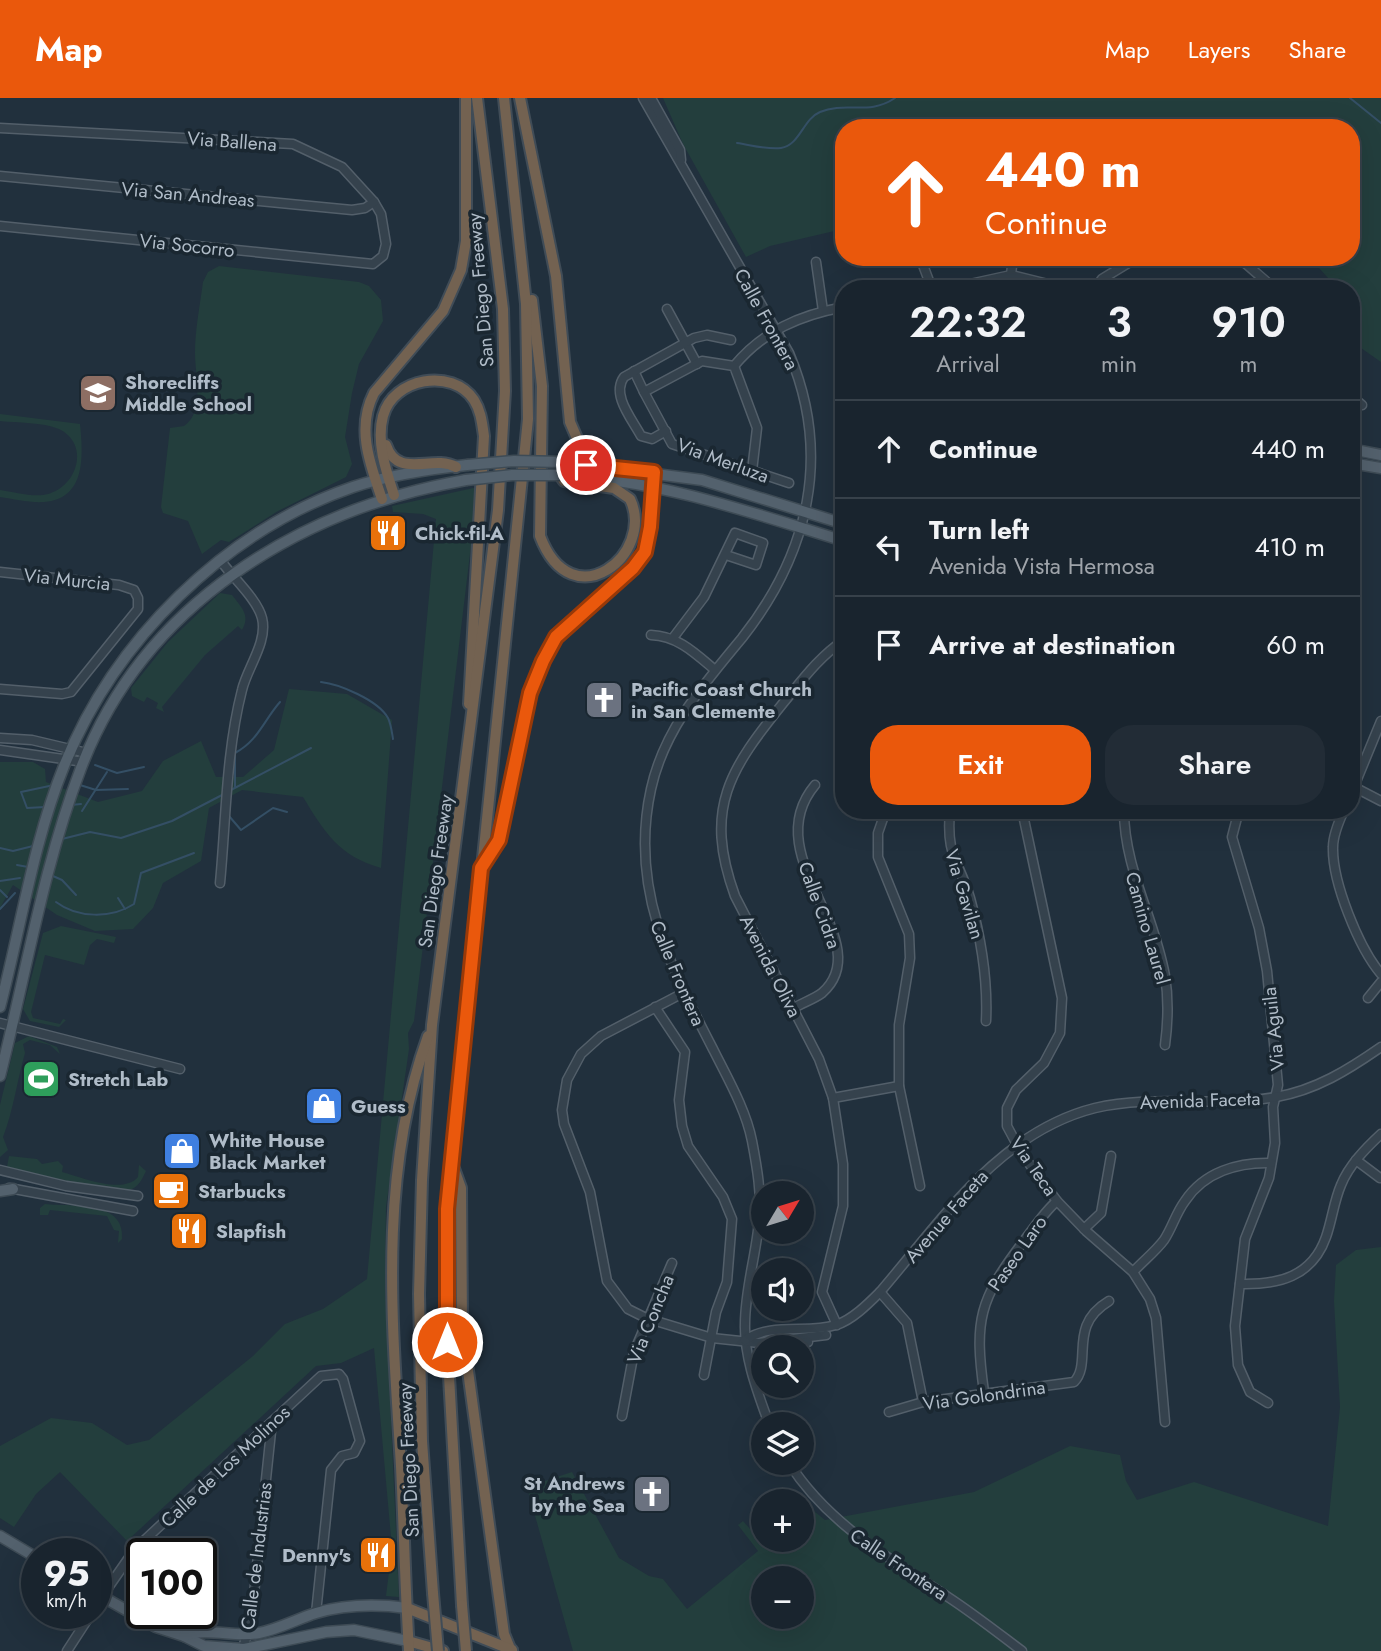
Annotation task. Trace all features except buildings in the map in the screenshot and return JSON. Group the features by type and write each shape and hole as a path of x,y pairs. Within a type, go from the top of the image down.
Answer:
{"highway":[{"path":"382,499 366,448 367,408 374,393 443,311 461,270 466,241 466,98"},
{"name":"San Diego Freeway","path":"438,1651 422,1441 419,1294 422,1180 432,1025 498,510 505,391 503,309 477,98"},
{"path":"466,1651 447,1342 447,1209 528,418 526,304 504,98"},
{"path":"520,98 555,276 570,422 579,443 609,468"},
{"path":"520,235 541,361 540,536 547,554 562,570 588,576 608,570 625,554 634,516 630,499 614,488 564,481 559,475"},
{"path":"394,495 381,437 383,414 394,396 414,382 433,380 458,386 473,398 481,412 484,436 483,494 470,666 469,749"},
{"path":"381,437 391,456 401,464 412,466 447,462 461,466"},
{"path":"481,868 499,840 530,693 543,661 556,637 633,568 645,552 654,472"},
{"path":"432,1025 415,1071 392,1206 391,1302 409,1646 443,1651"},
{"path":"452,1164 461,1188 462,1327 504,1634 512,1651"},
{"path":"407,1608 512,1651"}],"main road":[{"path":"1360,451 1381,455"},
{"path":"0,1007 65,764 88,718 145,630 221,561 271,527 313,504 376,481 461,466 514,461 562,462 702,480 835,520"},
{"path":"1360,464 1381,468"},
{"path":"0,1076 63,819 84,762 135,671 179,620 231,575 273,546 329,518 394,495 466,480 512,475 559,475 697,495 835,538"},
{"path":"0,1189 13,1189"},
{"path":"0,1536 21,1548"},
{"path":"184,1636 194,1632 247,1635 316,1613 373,1604 407,1608"},
{"path":"112,1605 156,1628 184,1636 204,1646 243,1650 326,1632 354,1630 409,1646"}],"street":[{"name":"Calle Frontera","path":"643,98 727,248 777,329 799,377 810,434 807,511 789,565 775,590 686,708 660,759 651,790 645,836 647,886 653,920 683,993 733,1090 752,1138 760,1220 747,1292 745,1340 765,1412"},
{"name":"Calle Frontera","path":"651,98 680,150 681,163"},
{"name":"Via Ballena","path":"0,128 293,144 342,167 374,202 381,214 386,244 383,256 373,264"},
{"name":"Via San Andreas","path":"0,176 352,210 365,208 374,202"},
{"name":"Via Socorro","path":"0,226 373,264"},
{"path":"816,262 822,311"},
{"path":"1011,275 1012,266"},
{"path":"1101,280 1123,266"},
{"path":"1248,266 1265,280"},
{"path":"988,280 1011,275 1027,280"},
{"path":"734,366 749,348 777,329 835,309"},
{"path":"667,310 697,364"},
{"path":"666,432 652,439 641,436 620,398 619,383 634,371 685,343 707,335 731,340"},
{"path":"644,392 702,361 734,366"},
{"path":"734,366 757,428 752,471"},
{"name":"Via Merluza","path":"634,371 672,444 789,483"},
{"path":"673,638 704,597 735,533 762,543 756,565 726,555"},
{"path":"220,883 235,721 242,688 262,630 257,608 221,561"},
{"name":"Via Murcia","path":"0,572 119,585 134,590 138,598 138,609 71,692 62,694 0,689"},
{"path":"651,635 673,638 715,670"},
{"name":"Avenida Oliva","path":"835,647 815,664 747,747 733,774 723,805 721,842 725,869 735,896 819,1059 833,1098 843,1164 843,1206 822,1292 837,1325"},
{"path":"1360,774 1381,721"},
{"path":"0,738 32,740 72,750 84,762"},
{"path":"0,750 65,764 84,762"},
{"name":"Calle Cidra","path":"794,1009 822,993 836,974 840,953 835,934 808,882 800,849 799,819 805,797 815,785"},
{"path":"1360,794 1381,801"},
{"path":"883,819 878,832 878,857 909,934 910,958 899,1025 899,1086 920,1186"},
{"name":"Via Gavilan","path":"949,819 947,838 953,860 968,893 980,935 987,996 986,1021"},
{"name":"Via Teca","path":"1024,819 1062,998 1060,1033 1044,1063 1016,1090 1007,1108 1007,1126 1017,1146 1057,1201 1133,1272 1150,1299 1156,1318 1165,1422"},
{"name":"Camino Laurel","path":"1125,819 1129,860 1165,974 1169,1015 1165,1045"},
{"name":"Via Aguila","path":"1236,819 1232,837 1259,928 1267,971 1279,1085 1275,1097 1269,1178 1245,1239 1235,1326 1238,1365 1250,1391 1268,1403"},
{"path":"1341,819 1332,845 1335,870 1366,956 1381,974"},
{"path":"1368,998 1381,982"},
{"path":"683,993 601,1035 581,1054 567,1080 562,1110 564,1125 590,1192 607,1281 628,1309 646,1318 712,1338 751,1340"},
{"path":"655,1007 685,1052 679,1100 688,1146 723,1197 732,1219 727,1282 716,1311 704,1375"},
{"path":"0,1023 180,1069"},
{"name":"Avenida Faceta","path":"1017,1146 1054,1124 1094,1109 1140,1101 1275,1097 1342,1074 1381,1047"},
{"path":"833,1098 899,1086"},
{"path":"1240,1284 1283,1282 1309,1266 1326,1240 1341,1183 1356,1160 1381,1134"},
{"name":"Avenue Faceta","path":"880,1292 972,1184 1017,1146"},
{"path":"1084,1229 1101,1213 1111,1156"},
{"path":"1356,1160 1380,1178"},
{"path":"1133,1272 1164,1240 1185,1200 1197,1187 1213,1175 1237,1165 1271,1163"},
{"path":"0,1170 66,1186 138,1196"},
{"path":"13,1189 133,1211"},
{"name":"Paseo Laro","path":"984,1392 980,1336 982,1308 994,1280 1057,1201"},
{"name":"Via Concha","path":"622,1416 630,1364 646,1318 672,1263"},
{"path":"814,1336 826,1335 880,1292 907,1323 923,1402"},
{"name":"Via Golondrina","path":"889,1412 923,1402 984,1392 1069,1385 1078,1378 1080,1345 1087,1323 1109,1301"},
{"path":"804,1335 837,1325"},
{"path":"777,1335 778,1329"},
{"path":"745,1340 758,1332 778,1329 792,1335"},
{"name":"Calle de Los Molinos","path":"112,1579 135,1549 321,1376 339,1374 343,1378 360,1441 354,1453 335,1461 331,1470 316,1613"},
{"name":"Calle de Industrias","path":"243,1650 272,1422"},
{"name":"Calle Frontera","path":"798,1475 817,1500 851,1533 963,1607 1022,1651"},
{"path":"67,1651 81,1629"}],"green space":[{"path":"663,98 1381,98 1381,362 1360,347 1360,280 1330,280 1317,266 1360,266 1360,119 835,119 835,231 770,246 746,257 683,144"},
{"path":"219,266 359,282 369,286 381,300 383,321 359,364 352,393 345,437 352,464 346,477 278,511 229,542 221,540 202,554 188,521 163,513 161,507 170,428 184,426 191,420 197,403 195,344 203,282 208,272"},
{"path":"0,414 80,424 82,448 79,473 68,493 58,499 44,502 0,497 0,490 37,495 58,490 73,474 77,454 75,444 59,429 38,424 0,421"},
{"path":"478,487 414,1021 408,1033 409,1049 386,1207 385,1288 399,1597 386,1596 392,1548 374,1348 341,1363 316,1366 126,1540 60,1472 36,1494 14,1527 0,1518 0,1446 51,1418 92,1423 127,1445 149,1440 253,1356 285,1324 323,1309 367,1279 436,519 423,514 393,512 392,506"},
{"path":"220,593 232,595 241,607 246,620 242,630 238,626 205,655 162,707 164,712 156,708 158,703 147,697 144,702 132,696 131,688 168,642"},
{"path":"289,689 347,694 392,720 381,868 354,857 334,842 303,797 242,790 209,808 201,861 163,883 153,908 133,929 95,931 57,915 13,885 0,908 0,762 33,762 45,769 46,782 98,802 142,791 163,761 201,741 216,777 243,777 274,750"},
{"path":"61,926 116,937 114,943 97,939 90,945 84,965 45,955 31,1012 33,1018 60,1024 63,1019 66,1020 59,1027 30,1021 23,1009 43,933"},
{"path":"29,1036 57,1047 60,1054 50,1045 30,1040 23,1044 25,1053 3,1137 8,1150 0,1157 0,1105 15,1043"},
{"path":"9,1156 37,1159 42,1164 58,1161 63,1166 62,1172 112,1185 122,1185 138,1177 139,1165 146,1171 132,1189 104,1190 7,1167"},
{"path":"45,1204 82,1206 106,1212 121,1226 122,1239 118,1243 119,1231 114,1230 107,1216 50,1210 48,1215 40,1215 40,1208"},
{"path":"1381,1247 1381,1651 573,1651 527,1487 572,1472 619,1558 649,1576 663,1579 687,1609 757,1552 814,1552 814,1511 825,1520 974,1492 1070,1446 1120,1455 1126,1481 1137,1500 1194,1482 1328,1526 1340,1407 1334,1301 1336,1265 1356,1250"},
{"path":"743,1521 751,1530 751,1542 738,1525"}],"waterway":[{"path":"737,143 781,148 793,142 809,120 820,112 876,106 895,98"},
{"path":"1350,98 1381,123"},
{"path":"321,682 338,686 376,705 388,718 393,739"},
{"path":"235,787 235,753 249,743 280,702"},
{"path":"229,791 311,748"},
{"path":"95,765 117,773 144,767"},
{"path":"82,811 107,772"},
{"path":"45,807 27,808 21,792 54,785"},
{"path":"80,785 96,790 128,789"},
{"path":"62,839 90,832 121,838 172,821 224,794"},
{"path":"71,805 81,804"},
{"path":"229,816 241,830 273,808 287,812"},
{"path":"0,848 13,851 33,846"},
{"path":"56,902 84,914 105,914 125,909 134,904 141,873 194,853"},
{"path":"17,865 28,867"},
{"path":"53,876 62,880 76,895"},
{"path":"0,881 20,878"},
{"path":"0,890 7,897"},
{"path":"0,909 15,893"},
{"path":"118,898 125,909"}],"place":[{"name":"Shorecliffs Middle School","path":"98,393"},
{"name":"Chick-fil-A","path":"388,533"},
{"name":"Pacific Coast Church in San Clemente","path":"604,700"},
{"name":"Stretch Lab","path":"41,1079"},
{"name":"Guess","path":"324,1106"},
{"name":"White House Black Market","path":"182,1151"},
{"name":"Starbucks","path":"171,1191"},
{"name":"Slapfish","path":"189,1231"},
{"name":"St Andrews by the Sea","path":"652,1494"},
{"name":"Denny's","path":"378,1555"}],"route":[{"path":"447,1342 447,1209 481,868 499,840 530,693 543,661 556,637 633,568 645,552 650,527 654,472 586,465"}]}
